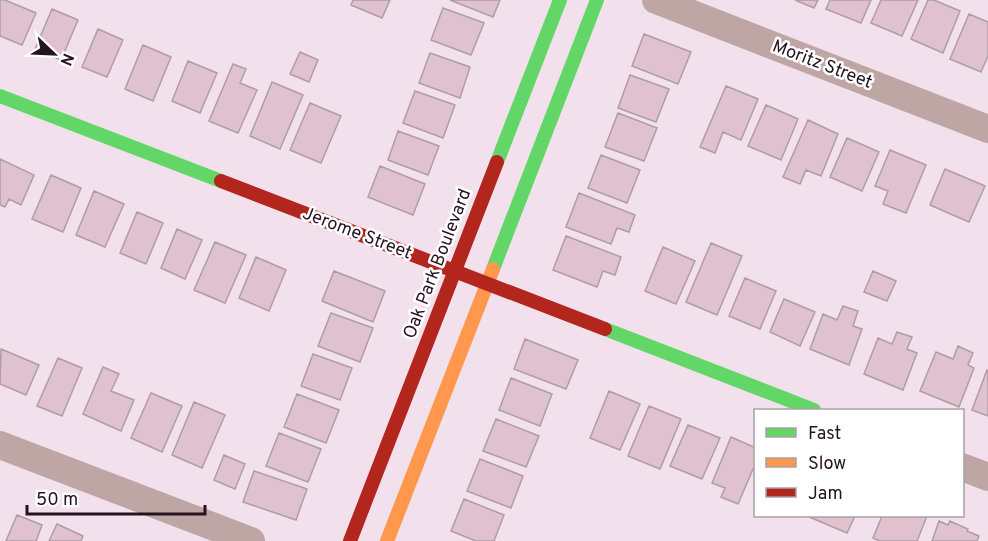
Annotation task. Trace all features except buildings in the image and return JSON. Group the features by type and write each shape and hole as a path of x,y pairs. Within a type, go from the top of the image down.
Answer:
{"street":[{"name":"Oak Park Boulevard","path":"350,541 560,0"},
{"path":"387,541 597,0"},
{"name":"Moritz Street","path":"656,0 988,129"},
{"name":"Jerome Street","path":"0,96 809,409"},
{"path":"0,445 251,541"},
{"path":"964,467 988,477"}],"traffic: fast":[{"path":"497,162 560,0"},
{"path":"493,269 597,0"},
{"path":"0,96 221,181"},
{"path":"605,329 811,409"}],"traffic: slow":[{"path":"387,541 493,269"}],"traffic: jam":[{"path":"350,541 497,162"},
{"path":"221,181 605,329"}]}
